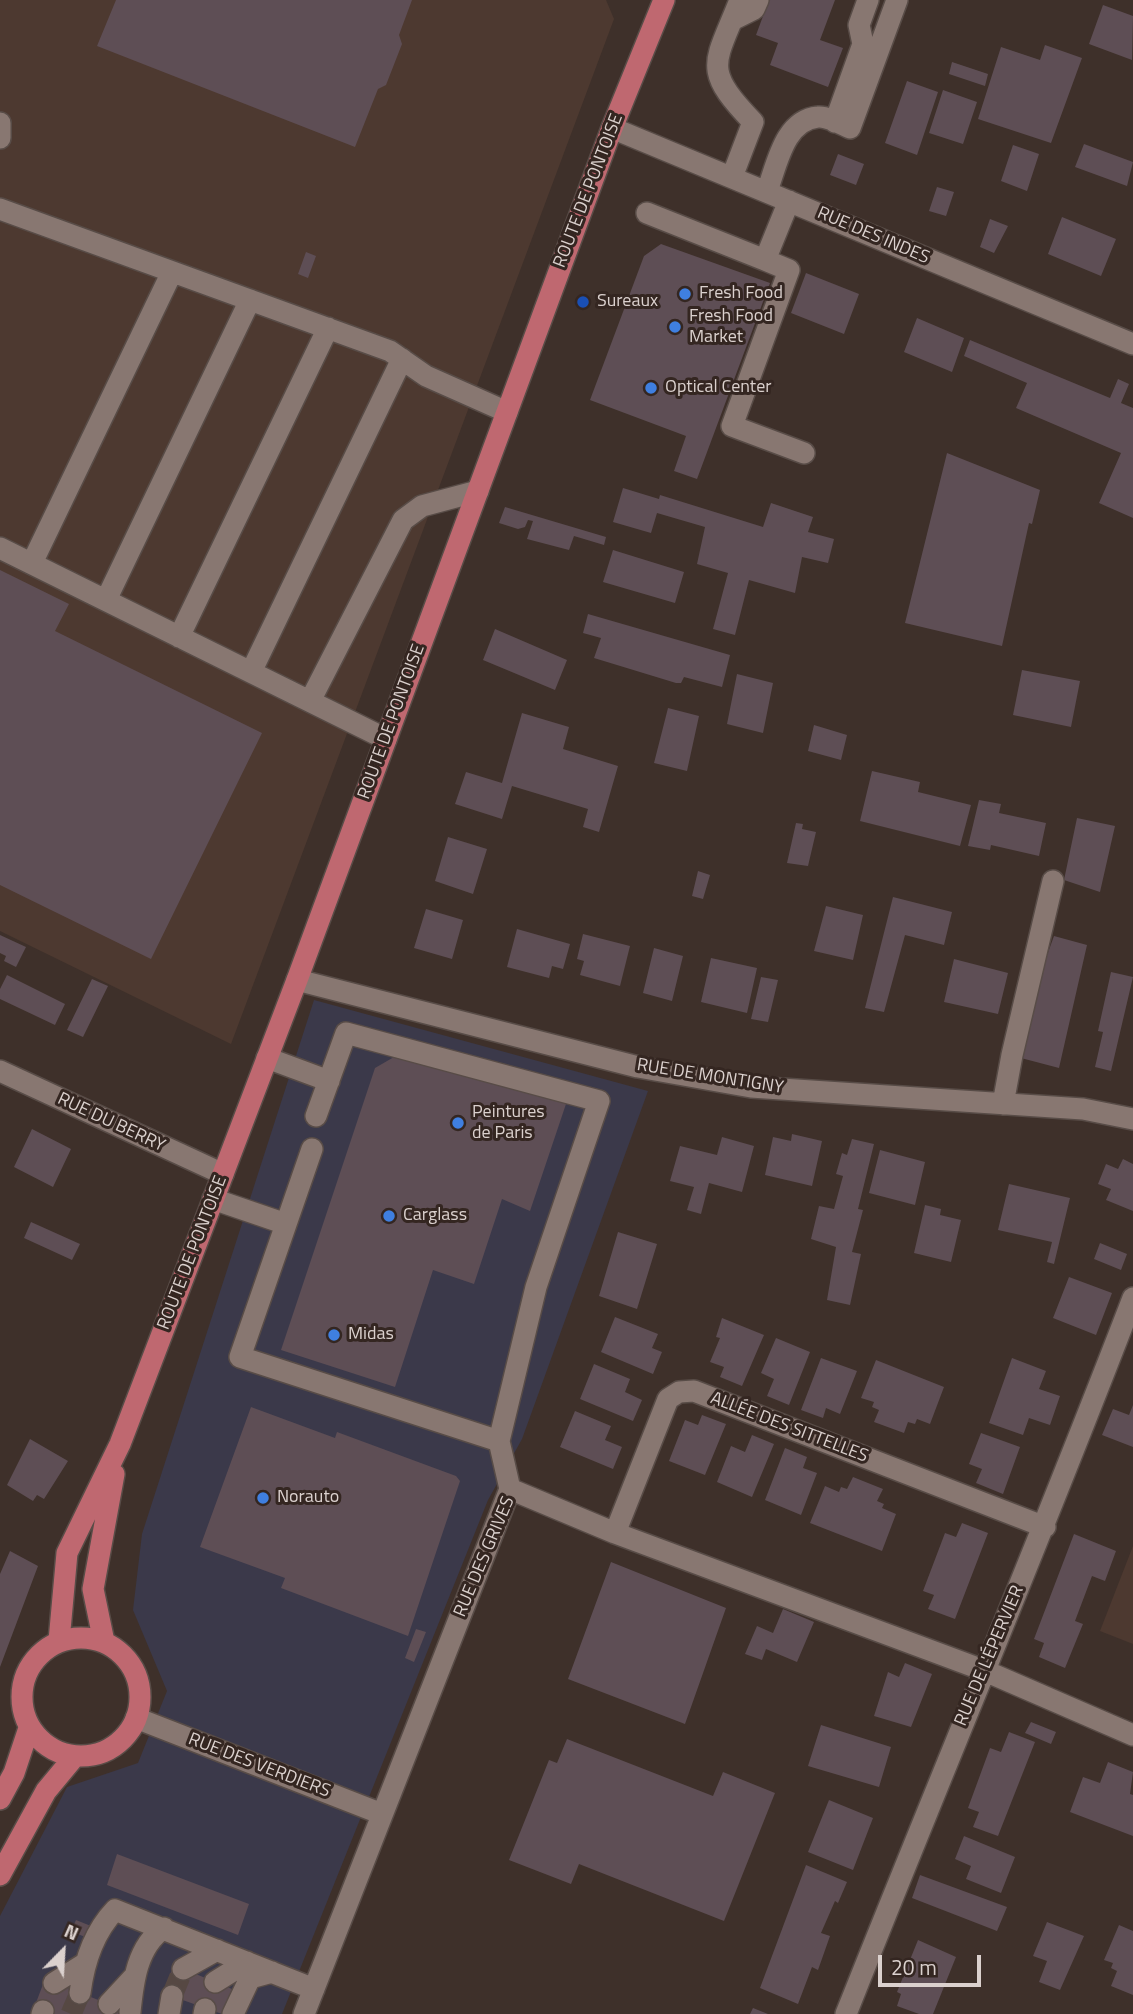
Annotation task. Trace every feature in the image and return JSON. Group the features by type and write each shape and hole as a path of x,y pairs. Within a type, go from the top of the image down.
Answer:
{"main road":[{"name":"ROUTE DE PONTOISE","path":"60,1641 67,1553 120,1444 297,980 658,2"},
{"name":"ROUTE DE PONTOISE","path":"104,1642 93,1589 120,1444"},
{"path":"81,1637 104,1642 123,1654 135,1673 140,1696 136,1718 122,1740 101,1753 75,1756 49,1747 29,1728 21,1703 24,1678 37,1655 60,1641 81,1637"},
{"path":"0,1799 14,1773 29,1728"},
{"path":"0,1875 46,1791 75,1756"}],"street":[{"path":"732,177 753,122 720,83 715,63 736,10 754,9 758,0"},
{"path":"835,122 863,44 859,25 868,0"},
{"path":"767,191 789,133 800,122 820,116 849,128 897,0"},
{"path":"0,123 0,138"},
{"name":"RUE DES INDES","path":"612,128 1133,344"},
{"path":"765,260 789,201"},
{"path":"0,209 390,351 426,376 507,412"},
{"path":"647,213 789,270 732,426 804,453"},
{"path":"32,563 172,272"},
{"path":"106,600 250,300"},
{"path":"179,637 328,328"},
{"path":"251,672 402,359"},
{"path":"310,701 403,520 422,506 478,491"},
{"path":"0,548 386,739"},
{"path":"1003,1104 1053,881"},
{"name":"RUE DE MONTIGNY","path":"297,980 638,1067 751,1087 1083,1109 1133,1119"},
{"path":"316,1116 346,1033 599,1101 536,1287 499,1441 510,1489"},
{"path":"267,1058 329,1081"},
{"name":"RUE DU BERRY","path":"0,1071 223,1174"},
{"path":"312,1149 240,1357 499,1441"},
{"path":"213,1199 286,1224"},
{"name":"RUE DE L'ÉPERVIER","path":"846,2014 983,1670 1045,1527 1133,1298"},
{"name":"ALLÉE DES SITTELLES","path":"615,1534 668,1399 679,1392 694,1391 1045,1527"},
{"name":"RUE DES GRIVES","path":"304,2014 510,1489 615,1534 983,1670 1133,1735"},
{"name":"RUE DES VERDIERS","path":"136,1718 382,1814"},
{"path":"80,1993 84,1964 102,1924 115,1910 314,1989"},
{"path":"130,2012 134,1977 151,1937 164,1928"},
{"path":"183,1969 217,1950"},
{"path":"215,1982 247,1962"},
{"path":"54,1983 84,1964"},
{"path":"233,2014 250,1978 272,1972"},
{"path":"109,2004 134,1977"}],"shaded area":[{"path":"0,0 606,0 614,19 231,1044 0,931"},
{"path":"314,1000 648,1091 522,1439 488,1500 282,2014 0,2014 0,1916 67,1787 138,1763 167,1691 133,1610 142,1534"},
{"path":"1133,1546 1133,1644 1100,1631"}],"building":[{"path":"116,0 412,0 399,35 402,44 386,85 378,89 355,147 97,46"},
{"path":"769,0 835,0 820,40 843,48 828,87 770,65 778,43 756,35"},
{"path":"1103,5 1133,16 1132,60 1089,44"},
{"path":"1045,45 1082,58 1051,143 978,119 1001,47 1040,60"},
{"path":"952,62 988,74 985,86 949,74"},
{"path":"907,81 938,92 917,155 885,143"},
{"path":"943,90 977,102 963,144 929,133"},
{"path":"1084,144 1133,162 1127,186 1075,167"},
{"path":"1013,145 1039,154 1027,191 1001,181"},
{"path":"838,154 864,164 856,185 830,175"},
{"path":"937,187 954,192 946,216 929,211"},
{"path":"1062,217 1116,239 1101,276 1048,254"},
{"path":"990,219 1008,226 994,253 980,247"},
{"path":"661,244 770,283 697,479 674,471 686,436 590,400 644,256"},
{"path":"306,252 316,256 308,278 298,274"},
{"path":"806,273 859,294 844,334 791,313"},
{"path":"917,318 964,338 952,372 904,352"},
{"path":"970,340 1110,398 1118,379 1129,384 1121,403 1133,408 1133,518 1099,503 1121,453 1016,408 1027,383 964,356"},
{"path":"947,453 1040,490 1032,524 1029,523 1002,646 905,623"},
{"path":"623,488 659,499 660,495 763,527 771,503 813,517 808,532 834,539 828,563 802,557 795,593 749,580 735,635 713,629 728,573 697,564 705,527 657,513 651,533 613,522"},
{"path":"505,507 606,537 604,545 574,536 569,550 527,539 533,521 528,520 525,527 518,529 499,523"},
{"path":"613,550 684,572 675,603 603,582"},
{"path":"0,570 69,604 55,631 262,733 151,959 0,885"},
{"path":"588,614 730,655 722,687 684,677 681,683 676,683 594,658 601,638 583,633"},
{"path":"495,629 567,660 555,690 483,660"},
{"path":"1022,670 1080,681 1071,727 1013,715"},
{"path":"737,674 773,683 763,733 727,724"},
{"path":"668,708 699,716 687,771 654,763"},
{"path":"522,713 569,727 563,749 618,766 599,832 583,827 588,809 512,786 502,819 455,804 466,772 502,783"},
{"path":"814,725 847,735 841,760 808,751"},
{"path":"872,771 920,782 918,792 971,805 960,846 860,821"},
{"path":"979,800 1001,804 999,813 1046,823 1039,856 991,845 990,850 968,846"},
{"path":"1077,818 1115,826 1100,892 1064,880"},
{"path":"796,823 803,824 802,829 816,832 808,866 787,863"},
{"path":"448,837 487,849 473,894 435,881"},
{"path":"698,871 710,875 703,899 692,896"},
{"path":"893,897 952,912 944,945 905,935 884,1012 865,1008"},
{"path":"826,906 863,915 853,960 814,951"},
{"path":"426,909 463,920 452,959 414,948"},
{"path":"517,929 570,944 563,969 552,966 549,978 507,967"},
{"path":"583,934 630,946 620,986 580,975 584,961 577,959"},
{"path":"0,935 26,947 16,967 4,961 6,956 0,953"},
{"path":"1054,936 1087,945 1059,1068 1021,1058 1042,969"},
{"path":"654,948 683,956 672,1001 643,993"},
{"path":"711,958 757,968 747,1013 701,1002"},
{"path":"954,959 1008,973 998,1014 944,1002"},
{"path":"1111,972 1133,977 1111,1071 1095,1067 1103,1032 1098,1031"},
{"path":"7,975 65,1004 55,1025 0,999 0,989"},
{"path":"761,977 778,980 768,1022 751,1019"},
{"path":"92,979 108,986 83,1037 67,1030"},
{"path":"394,1057 567,1101 530,1211 502,1199 474,1284 433,1270 395,1387 281,1350 375,1068"},
{"path":"32,1129 71,1149 53,1187 14,1167"},
{"path":"792,1134 822,1141 812,1186 765,1175 773,1137 791,1141"},
{"path":"722,1137 754,1146 742,1192 709,1183 701,1214 687,1210 694,1187 670,1181 680,1146 717,1155"},
{"path":"852,1139 874,1144 858,1209 863,1210 852,1252 861,1254 850,1305 827,1300 836,1247 811,1239 819,1206 834,1209 843,1176 836,1174 842,1153 847,1155"},
{"path":"880,1150 925,1162 915,1205 869,1193"},
{"path":"1123,1159 1133,1164 1133,1211 1106,1200 1111,1189 1098,1184 1106,1164 1118,1169"},
{"path":"1009,1184 1070,1198 1054,1264 1047,1262 1052,1242 998,1230"},
{"path":"925,1205 941,1209 940,1215 961,1220 951,1262 914,1253"},
{"path":"31,1222 80,1244 72,1260 24,1238"},
{"path":"618,1232 657,1244 637,1309 599,1296"},
{"path":"1100,1243 1127,1254 1121,1270 1094,1259"},
{"path":"1069,1277 1112,1293 1096,1335 1053,1318"},
{"path":"615,1317 658,1334 652,1348 662,1352 653,1374 601,1352"},
{"path":"722,1318 764,1335 742,1386 720,1377 724,1367 710,1362 720,1338 716,1337"},
{"path":"776,1338 810,1352 789,1405 767,1396 774,1379 761,1373"},
{"path":"821,1358 857,1371 840,1414 826,1408 823,1418 801,1410"},
{"path":"1012,1358 1046,1371 1039,1389 1060,1396 1050,1425 1029,1418 1023,1435 989,1423"},
{"path":"876,1360 944,1387 930,1424 917,1419 915,1424 908,1422 904,1433 874,1422 879,1410 872,1407 874,1402 861,1398"},
{"path":"594,1364 630,1379 625,1392 642,1400 633,1421 580,1399"},
{"path":"1133,1405 1133,1447 1102,1435 1113,1409 1129,1415"},
{"path":"251,1407 335,1438 337,1432 456,1476 460,1481 408,1636 281,1588 285,1578 200,1547"},
{"path":"575,1411 611,1426 605,1440 622,1447 613,1469 560,1447"},
{"path":"702,1415 726,1424 705,1475 669,1461 685,1420 698,1425"},
{"path":"981,1433 1020,1447 1003,1494 976,1483 982,1469 969,1464"},
{"path":"752,1435 774,1444 752,1497 717,1482 731,1446 745,1452"},
{"path":"30,1439 68,1461 44,1499 37,1495 33,1501 7,1485"},
{"path":"785,1448 807,1457 803,1468 817,1473 801,1515 765,1500"},
{"path":"853,1477 883,1489 877,1501 884,1504 882,1508 896,1514 882,1551 810,1523 825,1486 839,1492 841,1487 847,1489"},
{"path":"962,1523 988,1533 955,1619 928,1609 934,1595 923,1591 945,1533 956,1537"},
{"path":"1074,1534 1116,1551 1105,1581 1092,1576 1075,1621 1083,1624 1065,1668 1039,1657 1044,1643 1034,1639"},
{"path":"10,1551 38,1566 0,1667 0,1574"},
{"path":"611,1562 726,1608 685,1724 568,1679"},
{"path":"783,1609 814,1622 797,1662 766,1649 762,1660 745,1654 757,1626 773,1633"},
{"path":"416,1629 426,1632 414,1662 405,1658"},
{"path":"905,1663 932,1674 911,1727 874,1716 888,1672 899,1677"},
{"path":"1031,1722 1056,1732 1051,1744 1025,1733"},
{"path":"821,1725 891,1747 879,1787 808,1766"},
{"path":"1009,1732 1035,1742 998,1836 973,1827 979,1812 968,1808 990,1748 1001,1752"},
{"path":"567,1739 713,1796 723,1772 775,1793 724,1921 579,1864 571,1884 509,1860 549,1760 557,1763"},
{"path":"1108,1762 1133,1772 1130,1794 1133,1795 1133,1836 1070,1812 1083,1777 1100,1783"},
{"path":"829,1800 873,1818 853,1870 808,1852"},
{"path":"964,1836 1015,1857 1001,1893 966,1879 971,1866 955,1859"},
{"path":"117,1854 249,1904 238,1935 107,1885"},
{"path":"806,1865 847,1882 821,1933 830,1936 818,1970 812,1967 798,2004 760,1988"},
{"path":"920,1875 1007,1907 997,1931 912,1898"},
{"path":"76,1920 91,1926 85,1937 71,1931"},
{"path":"1047,1922 1084,1936 1060,1990 1039,1982 1047,1961 1033,1956"},
{"path":"1119,1925 1133,1931 1133,1995 1111,1986 1117,1971 1111,1968 1113,1963 1104,1960"},
{"path":"918,1940 956,1957 933,2014 919,2014 897,2006 901,1994 897,1992"},
{"path":"174,1965 232,1989 222,2014 163,1993"},
{"path":"45,1979 134,2014 50,2014 34,2008"},
{"path":"753,2008 768,2014 750,2014"}],"tunnel":[{"path":"172,1996 183,1969"},
{"path":"71,2014 80,1993"}],"place":[{"name":"Fresh Food","path":"685,294"},
{"name":"Sureaux","path":"583,302"},
{"name":"Fresh Food Market","path":"675,327"},
{"name":"Optical Center","path":"651,388"},
{"name":"Peintures de Paris","path":"458,1123"},
{"name":"Carglass","path":"389,1216"},
{"name":"Midas","path":"334,1335"},
{"name":"Norauto","path":"263,1498"}]}
